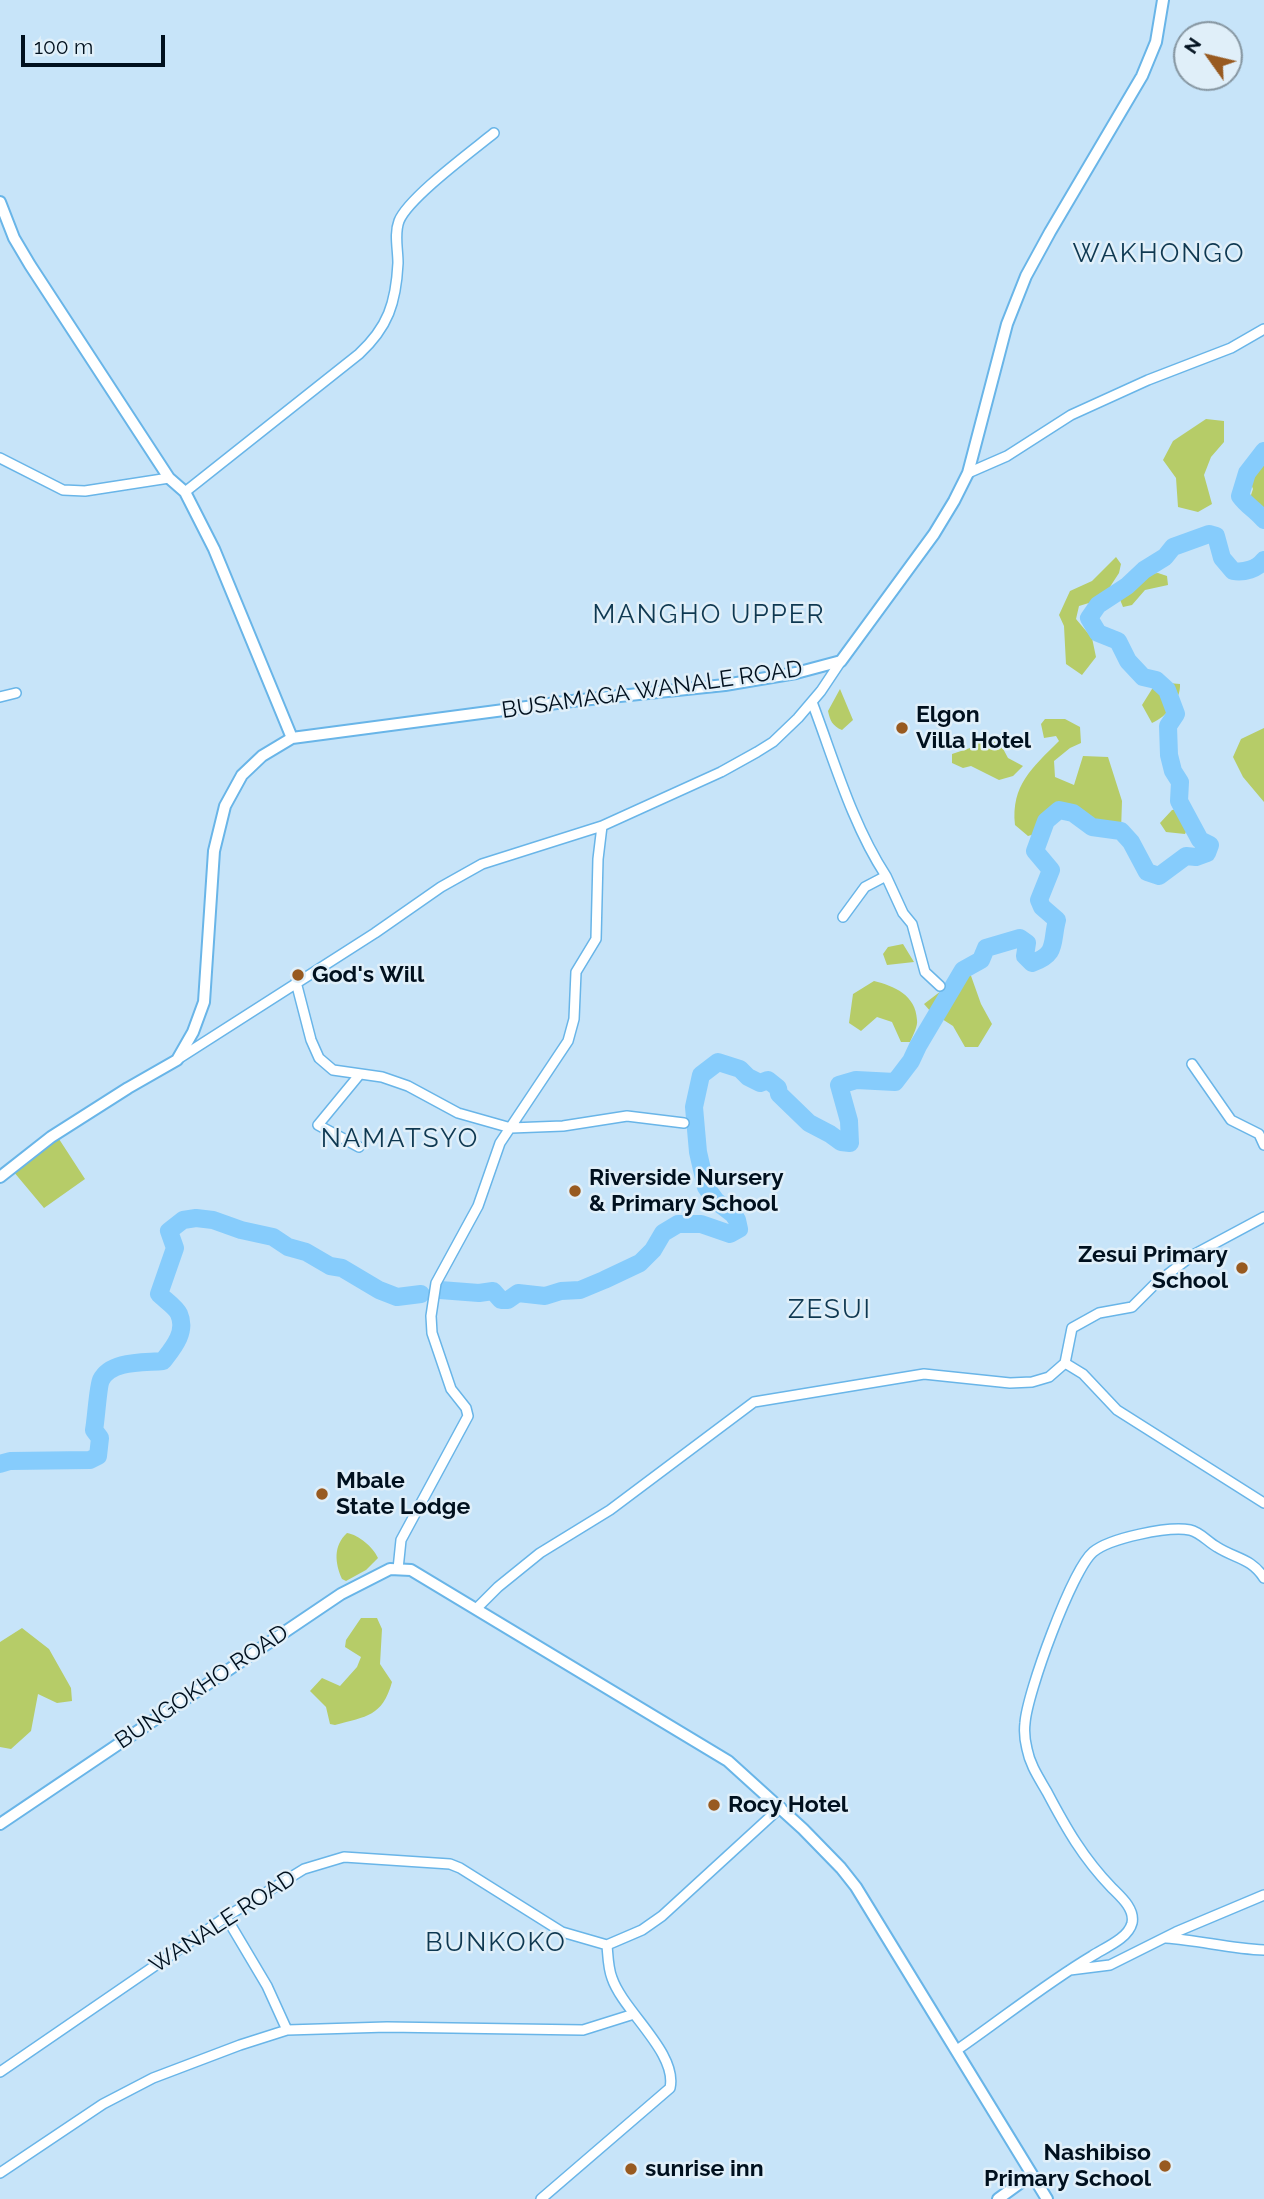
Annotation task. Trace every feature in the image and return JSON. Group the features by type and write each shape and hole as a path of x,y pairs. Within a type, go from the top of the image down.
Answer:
{"street":[{"path":"0,1177 51,1137 177,1060 375,933 441,887 482,864 601,826 721,772 757,752 787,729 812,702 934,534 954,502 968,473 1007,324 1026,276 1142,76 1156,42 1163,0"},
{"path":"185,492 376,338 386,322 393,302 400,219 414,200 494,133"},
{"path":"0,202 14,238 30,265 169,478 185,492 214,549 292,738"},
{"path":"968,473 1007,456 1079,411 1148,380 1231,348 1264,329"},
{"path":"0,458 63,490 85,491 169,478"},
{"name":"BUSAMAGA WANALE ROAD","path":"177,1060 193,1031 204,1002 214,852 225,806 242,775 262,756 292,738 572,701 725,685 796,673 841,661"},
{"path":"0,697 16,694"},
{"path":"812,702 859,824 903,913 912,924 925,972 940,986"},
{"path":"398,1569 401,1540 468,1416 466,1408 451,1389 434,1340 431,1326 436,1283 467,1230 485,1187 493,1158 554,1065 572,1030 576,972 596,939 601,826"},
{"path":"843,917 864,887 886,876"},
{"path":"296,982 311,1040 319,1058 333,1070 383,1077 408,1086 458,1113 511,1128 563,1126 627,1116 684,1123"},
{"path":"1192,1064 1231,1120 1259,1133 1264,1144"},
{"path":"359,1074 318,1125 359,1147"},
{"path":"1047,2199 849,1878 781,1807 728,1761 477,1608 540,1553 610,1510 754,1402 924,1374 1010,1383 1032,1382 1049,1377 1065,1363 1072,1328 1099,1313 1132,1307 1155,1284 1193,1255 1264,1217"},
{"path":"1065,1363 1083,1374 1117,1410 1264,1503"},
{"path":"957,2050 1069,1970 1125,1934 1132,1923 1131,1909 1088,1861 1065,1825 1032,1766 1026,1744 1025,1723 1036,1677 1076,1575 1087,1558 1098,1549 1132,1536 1183,1530 1198,1533 1215,1546 1248,1561 1256,1566 1264,1578"},
{"name":"BUNGOKHO ROAD","path":"0,1824 329,1602 376,1574 398,1569 411,1570 477,1608"},
{"path":"541,2199 670,2088 668,2064 612,1978 607,1945 642,1930 662,1916 781,1807"},
{"name":"WANALE ROAD","path":"0,2073 226,1917 304,1869 344,1857 436,1863 460,1868 571,1936 607,1945"},
{"path":"1069,1970 1110,1965 1164,1938 1264,1895"},
{"path":"226,1917 267,1986 287,2030"},
{"path":"1164,1938 1185,1939 1244,1950 1264,1950"},
{"path":"0,2173 103,2104 153,2078 287,2030 387,2027 583,2030 634,2014"},
{"path":"998,2199 1031,2175"}],"green space":[{"path":"1206,419 1224,421 1224,442 1211,457 1204,475 1212,504 1198,512 1178,507 1176,478 1163,460 1173,441"},
{"path":"1264,456 1264,513 1255,522 1245,513 1253,489 1247,473"},
{"path":"1116,557 1121,564 1119,573 1102,599 1079,606 1076,619 1092,638 1096,657 1082,675 1066,664 1064,626 1059,615 1070,591 1092,581"},
{"path":"1158,573 1167,576 1168,585 1145,590 1132,605 1123,607 1117,592 1138,575"},
{"path":"1168,683 1180,684 1178,696 1167,712 1152,723 1142,705 1152,689"},
{"path":"840,689 853,720 842,730 832,722 828,711"},
{"path":"1045,719 1065,719 1080,727 1081,743 1054,761 1055,777 1074,785 1083,756 1108,757 1122,801 1121,831 1092,827 1073,813 1060,810 1046,821 1038,833 1028,836 1015,825 1016,799 1025,778 1059,741 1056,736 1044,738 1041,724"},
{"path":"1264,728 1264,802 1243,777 1233,757 1241,739"},
{"path":"984,739 1000,743 1008,758 1023,766 1013,776 999,780 971,766 963,768 952,763 952,754 970,748"},
{"path":"1179,809 1190,823 1185,834 1166,832 1160,823 1172,810"},
{"path":"903,944 914,962 887,965 883,954 888,947"},
{"path":"970,973 981,1004 992,1024 978,1047 965,1047 953,1026 931,1012 924,1004 941,991 955,974"},
{"path":"874,981 903,993 913,1004 917,1022 910,1042 901,1042 892,1022 877,1017 861,1031 849,1023 853,994"},
{"path":"59,1139 85,1179 44,1208 13,1171"},
{"path":"347,1533 365,1542 378,1558 366,1570 346,1581 340,1573 337,1549"},
{"path":"361,1618 377,1618 382,1629 380,1664 392,1682 378,1709 364,1717 330,1724 326,1707 310,1691 322,1678 340,1686 357,1667 361,1657 345,1647 346,1640"},
{"path":"22,1628 49,1649 71,1688 72,1701 57,1703 38,1694 31,1731 11,1749 0,1747 0,1642"}],"waterway":[{"path":"1264,451 1247,473 1240,496 1264,520"},
{"path":"440,1290 479,1293 493,1291 501,1300 508,1300 518,1293 545,1296 561,1291 580,1290 640,1263 653,1250 663,1233 678,1224 701,1224 730,1234 739,1229 733,1214 716,1201 706,1187 698,1152 694,1107 701,1075 718,1062 740,1069 760,1083 768,1080 809,1123 841,1142 850,1143 849,1121 839,1085 856,1080 895,1082 911,1061 963,970 981,960 986,948 1020,938 1027,943 1025,956 1032,963 1050,952 1057,920 1042,907 1039,900 1051,870 1035,851 1046,821 1059,810 1073,813 1092,827 1121,831 1131,842 1147,872 1159,876 1186,856 1196,857 1207,853 1210,845 1200,840 1179,801 1180,782 1173,771 1169,755 1168,726 1176,714 1167,690 1156,680 1143,677 1128,661 1118,641 1098,633 1089,618 1098,605 1165,557 1173,547 1209,534 1216,536 1222,558 1233,571 1250,570 1264,560"},
{"path":"0,1464 10,1461 90,1460 98,1456 100,1438 94,1430 101,1380 112,1369 120,1366 163,1361 180,1333 179,1314 159,1294 175,1248 169,1231 183,1220 213,1220 273,1237 288,1247 306,1252 330,1266 342,1268 379,1290 397,1297 421,1294"}],"place":[{"name":"Elgon Villa Hotel","path":"902,728"},
{"name":"God's Will","path":"298,975"},
{"name":"Riverside Nursery & Primary School","path":"575,1191"},
{"name":"Zesui Primary School","path":"1242,1268"},
{"name":"Mbale State Lodge","path":"322,1494"},
{"name":"Rocy Hotel","path":"714,1805"},
{"name":"Nashibiso Primary School","path":"1165,2166"},
{"name":"sunrise inn","path":"631,2169"}],"district":[{"name":"WAKHONGO","path":"1159,254"},
{"name":"MANGHO UPPER","path":"709,615"},
{"name":"NAMATSYO","path":"400,1139"},
{"name":"ZESUI","path":"830,1310"},
{"name":"BUNKOKO","path":"496,1943"}]}
